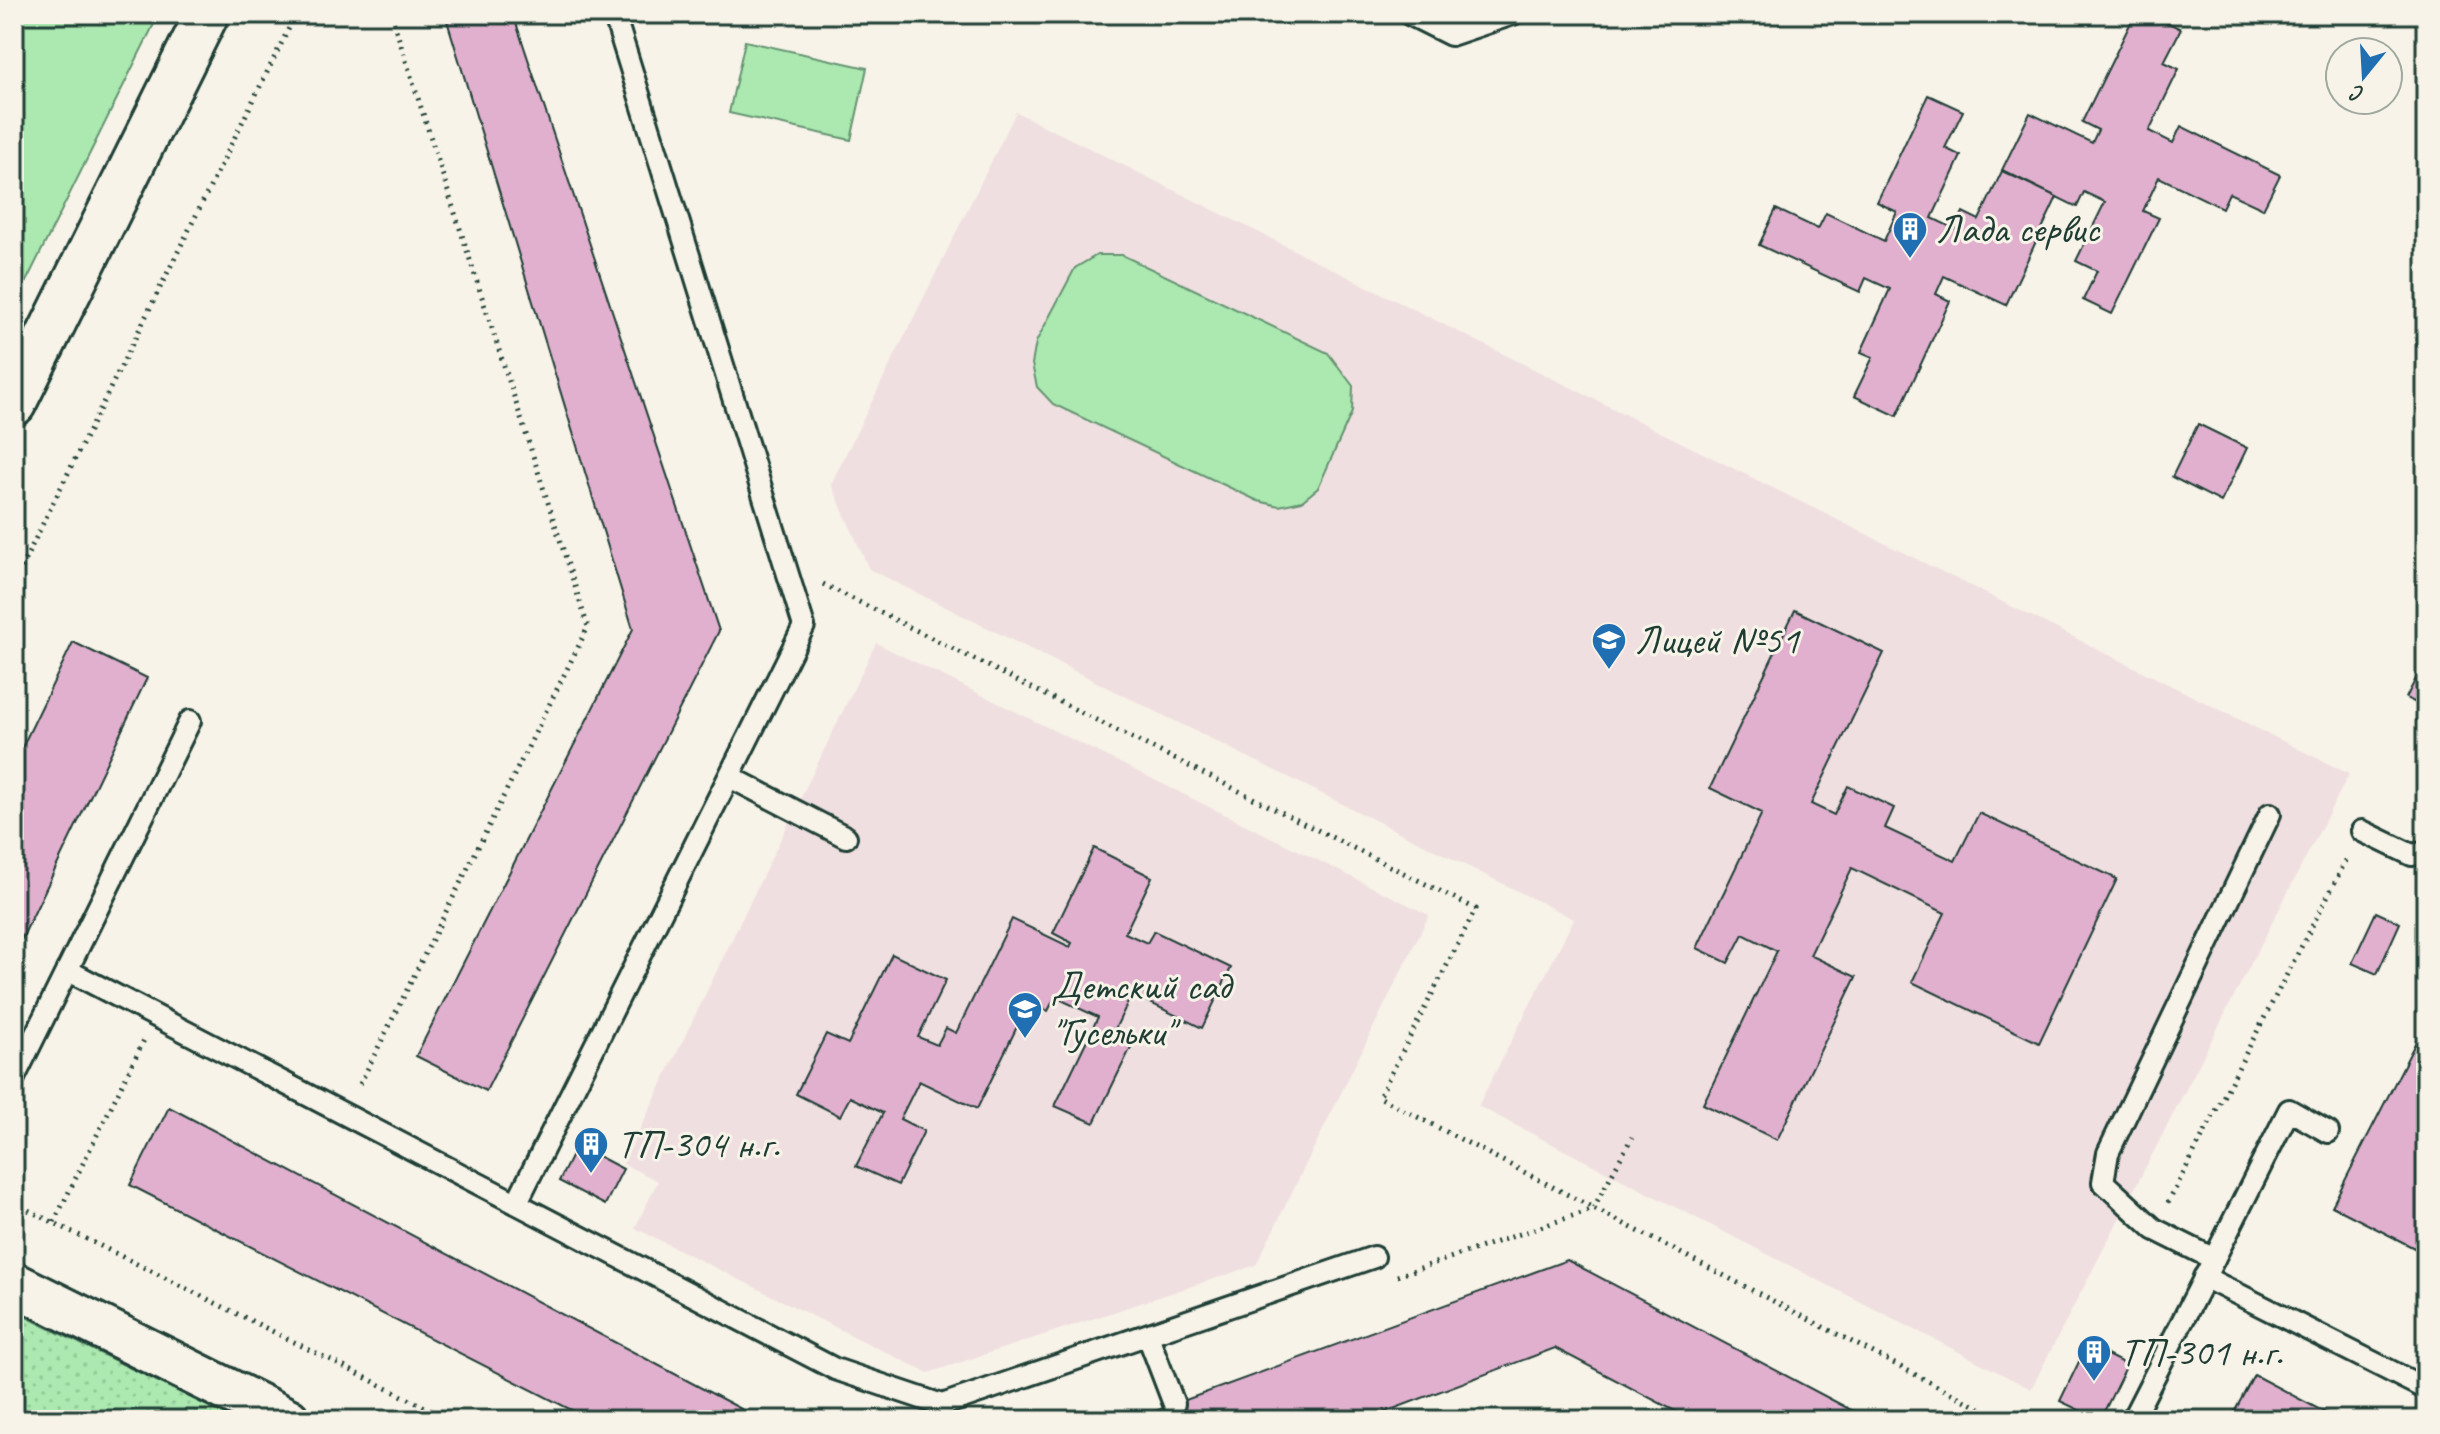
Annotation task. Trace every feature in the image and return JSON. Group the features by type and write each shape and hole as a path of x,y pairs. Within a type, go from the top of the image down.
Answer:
{"street":[{"path":"14,404 207,14"},
{"path":"14,1284 288,1420"}],"lane":[{"path":"517,1202 804,626 614,14"},
{"path":"1409,14 1451,35 1513,14"},
{"path":"14,1078 190,721"},
{"path":"730,777 846,837"},
{"path":"2270,814 2108,1153 2103,1182 2154,1229 2209,1268 2426,1389"},
{"path":"2362,831 2412,855 2426,852"},
{"path":"67,970 835,1369 942,1405 1374,1257"},
{"path":"2132,1420 2289,1110 2328,1132"},
{"path":"1148,1336 1174,1404"}],"path":[{"path":"14,582 296,14"},
{"path":"360,1084 588,627 391,14"},
{"path":"785,566 1476,909 1379,1097 2003,1420"},
{"path":"2154,1229 2362,831"},
{"path":"54,1222 148,1032"},
{"path":"14,1203 451,1420"}],"shaded area":[{"name":"Лицей №51","path":"1016,112 2349,774 2031,1389 1478,1106 1574,919 869,569 831,484"},
{"name":"Детский сад \"Гусельки\"","path":"876,643 1429,915 1256,1265 928,1373 635,1228 658,1181 623,1164"}],"green space":[{"path":"14,14 159,14 14,306"},
{"path":"745,41 867,68 851,140 729,113"},
{"path":"1097,255 1122,255 1328,353 1353,386 1352,412 1318,488 1302,501 1279,506 1258,501 1053,404 1037,387 1032,364 1036,342 1075,268"},
{"path":"14,1311 236,1420 14,1420"}],"building":[{"path":"445,14 513,14 719,631 486,1091 416,1056 633,629"},
{"path":"2135,14 2150,14 2181,29 2164,62 2179,69 2149,131 2173,143 2181,126 2280,175 2263,209 2229,193 2222,208 2159,177 2143,211 2159,218 2112,314 2083,300 2097,271 2076,261 2105,202 2084,192 2077,207 2002,170 2030,113 2092,143 2098,130 2082,122"},
{"name":"Лада сервис","path":"1928,95 1963,111 1945,148 1961,156 1932,218 1955,229 1963,212 1979,220 2002,171 2057,197 2006,305 1944,276 1936,294 1950,301 1897,416 1854,396 1873,357 1861,352 1890,289 1866,278 1860,292 1759,245 1776,209 1818,229 1826,213 1884,241 1897,212 1877,202"},
{"path":"2198,424 2247,448 2221,502 2172,477"},
{"path":"1795,610 1884,653 1811,804 1834,815 1848,786 1894,808 1885,828 1955,861 1979,813 2117,879 2039,1043 1912,982 1945,913 1852,868 1810,955 1856,977 1777,1140 1703,1104 1777,951 1743,934 1728,963 1697,948 1762,813 1710,788"},
{"path":"73,642 147,678 14,955 14,764"},
{"path":"2426,659 2426,708 2406,698"},
{"path":"1094,848 1152,877 1125,933 1147,943 1154,931 1231,968 1202,1028 1132,994 1115,1029 1135,1039 1094,1123 1055,1106 1098,1017 1055,997 1048,1011 1029,1002 977,1109 919,1081 900,1119 924,1131 898,1185 856,1166 883,1113 850,1097 840,1116 796,1094 826,1034 848,1044 892,954 946,980 918,1037 937,1045 946,1028 956,1033 1012,919 1070,947 1072,943 1053,933"},
{"path":"2376,912 2400,923 2377,974 2352,963"},
{"path":"2426,1022 2426,1254 2332,1206"},
{"path":"169,1107 762,1420 591,1420 130,1185"},
{"name":"ТП-304 н.г.","path":"577,1145 623,1169 605,1205 559,1181"},
{"path":"1567,1260 1870,1420 1692,1420 1555,1348 1364,1420 1131,1420"},
{"name":"ТП-301 н.г.","path":"2087,1345 2127,1365 2100,1420 2060,1401"},
{"path":"2254,1375 2328,1414 2325,1420 2230,1420"}],"place":[{"name":"Лада сервис","path":"1910,260"},
{"name":"Лицей №51","path":"1609,671"},
{"name":"Детский сад \"Гусельки\"","path":"1025,1040"},
{"name":"ТП-304 н.г.","path":"591,1175"},
{"name":"ТП-301 н.г.","path":"2094,1383"}]}
